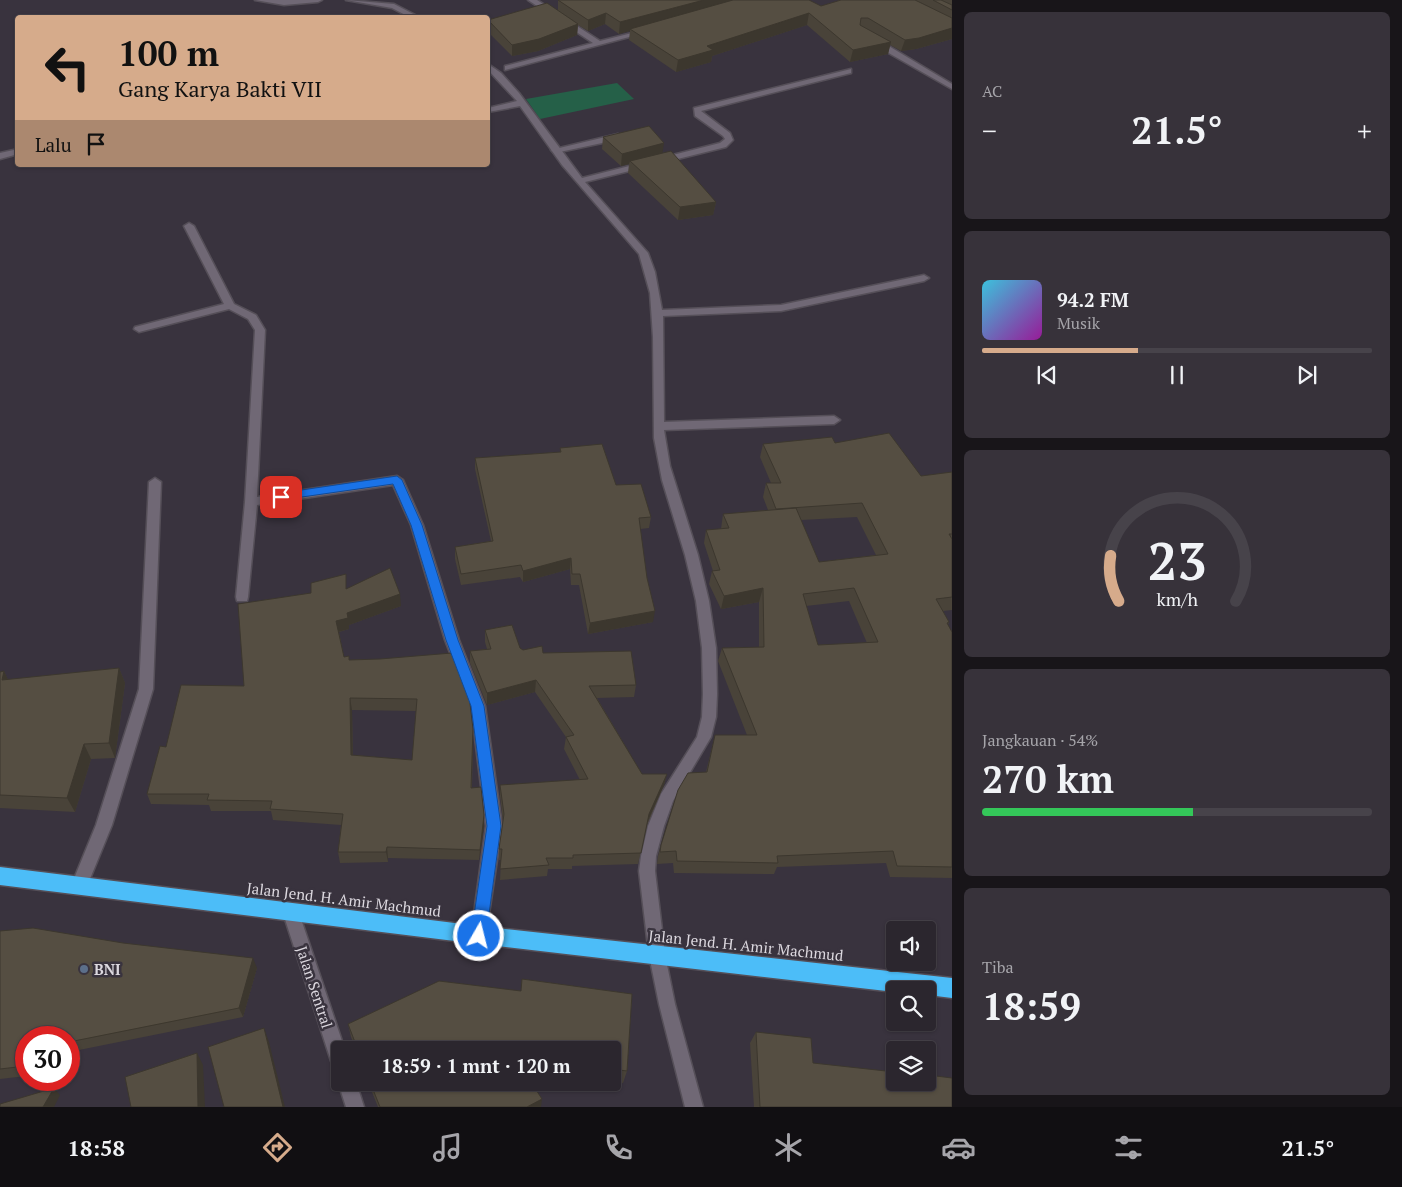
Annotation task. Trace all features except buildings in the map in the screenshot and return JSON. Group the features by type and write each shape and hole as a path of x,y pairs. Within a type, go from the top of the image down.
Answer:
{"highway":[{"name":"Jalan Jend. H. Amir Machmud","path":"1,878 479,936 952,988"}],"street":[{"path":"259,0 284,3 318,0"},
{"path":"350,0 394,6 412,15"},
{"path":"532,0 599,44"},
{"path":"508,68 656,29"},
{"path":"868,37 952,87"},
{"path":"490,68 521,102 580,181 643,253 650,266 656,312 658,426 667,474 696,574 706,624 709,717 696,754 670,791 662,808 647,866 657,955 667,1004 694,1107"},
{"path":"580,181 723,145 728,140 727,135 698,114 697,110 848,71"},
{"path":"490,110 521,102"},
{"path":"555,150 632,134"},
{"path":"0,156 15,152"},
{"path":"189,226 230,306 252,317 260,330 251,502 242,597"},
{"path":"656,312 781,308 924,278"},
{"path":"139,329 230,306"},
{"path":"658,426 834,420"},
{"path":"251,502 397,480 417,525 452,640 478,706 494,826 479,936"},
{"path":"79,886 104,825 146,689 155,482"},
{"name":"Jalan Sentral","path":"291,913 333,1041"},
{"path":"350,1091 355,1107"}],"green space":[{"path":"617,83 634,99 540,119 526,99"}],"place":[{"name":"BNI","path":"84,969"}],"route":[{"path":"281,497 388,479 397,480 417,525 452,640 478,706 494,826 479,936"}]}
